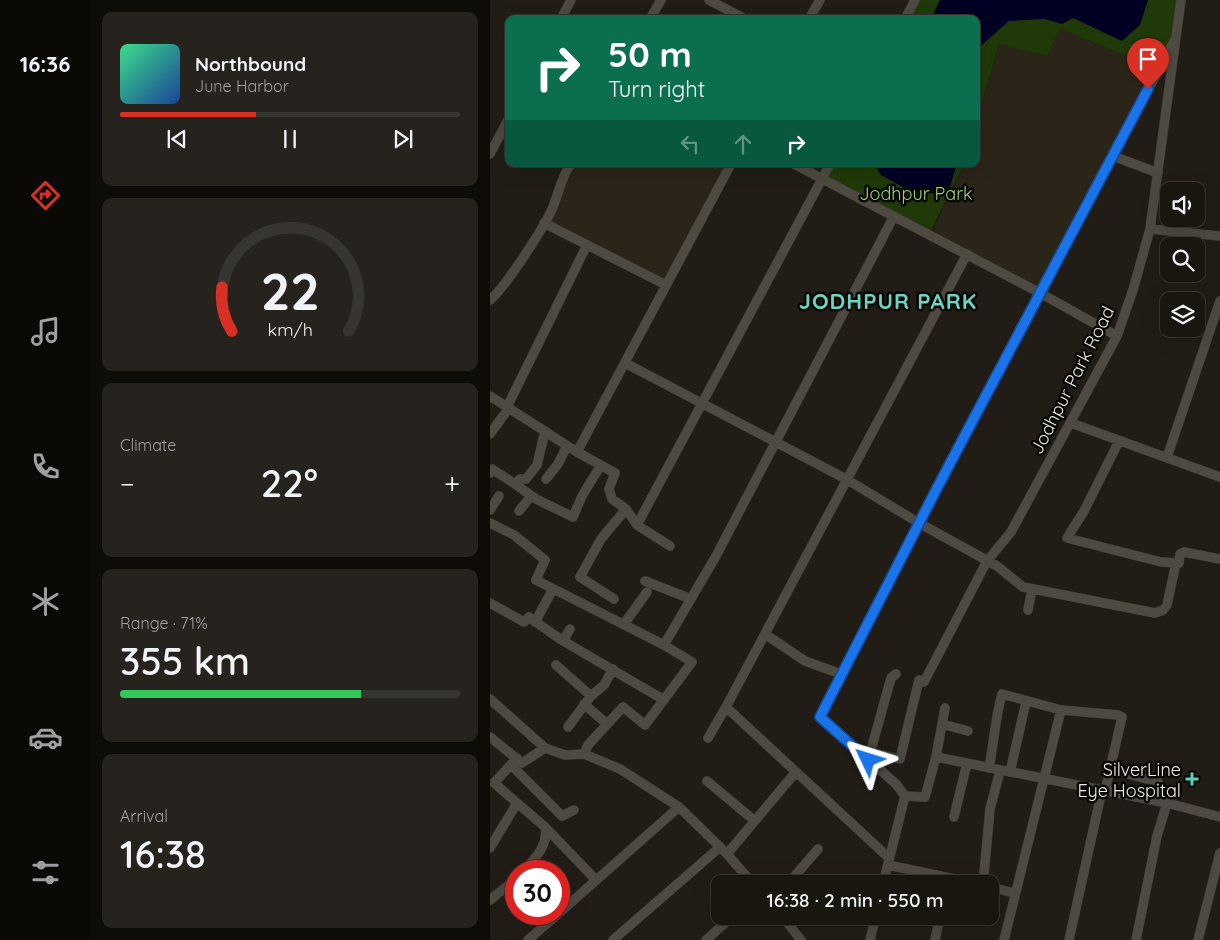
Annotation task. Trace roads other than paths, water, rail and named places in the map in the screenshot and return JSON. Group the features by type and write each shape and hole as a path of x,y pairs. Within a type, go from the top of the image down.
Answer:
{"street":[{"path":"563,15 571,0"},
{"path":"652,15 661,0"},
{"path":"709,0 737,15"},
{"path":"811,15 820,0"},
{"path":"907,15 915,0"},
{"name":"Jodhpur Park Road","path":"870,756 900,760 919,680 924,682 987,561 1011,532 1117,336 1133,290 1150,228 1181,0"},
{"path":"905,796 870,756 820,717 919,523 1175,39"},
{"path":"491,148 505,125"},
{"path":"1113,156 1158,173"},
{"path":"492,296 544,223 570,167"},
{"path":"577,452 729,167"},
{"path":"800,167 967,254 1117,336"},
{"path":"637,526 828,167"},
{"path":"664,645 716,556 894,216"},
{"path":"544,223 666,285"},
{"path":"1150,228 1220,236"},
{"path":"490,434 508,407 587,245"},
{"path":"708,738 967,254"},
{"path":"1168,457 1220,301"},
{"path":"625,363 846,479 987,561 1023,587 1155,613 1163,610 1166,605 1180,554 1184,552 1220,559"},
{"path":"490,396 615,474 609,489 612,498 626,509 637,526 670,546"},
{"path":"1071,423 1220,477"},
{"path":"515,484 520,479 526,480 537,465 545,431"},
{"path":"1119,440 1084,511 1067,538 1161,562 1179,563"},
{"path":"546,479 558,464 568,446"},
{"path":"490,473 492,469 531,496 573,517 582,496 601,466"},
{"path":"490,510 498,496"},
{"path":"518,511 531,496"},
{"path":"614,599 580,577 601,539 626,509"},
{"path":"490,523 514,535 545,560 536,580 664,645 692,662 645,725 623,707 588,745 584,754"},
{"path":"645,581 691,599"},
{"path":"535,622 553,589"},
{"path":"1028,610 1032,589"},
{"path":"624,624 648,592"},
{"path":"490,603 524,622 529,617 563,641 664,700"},
{"path":"563,641 570,629"},
{"path":"765,634 805,661 841,674"},
{"path":"556,665 591,696"},
{"path":"568,727 584,704 604,685 613,669"},
{"path":"870,756 891,678 896,674"},
{"path":"989,768 997,731 994,723 1002,694 1061,710 1122,717 1068,940"},
{"path":"490,698 545,748 565,755 584,754 620,769 679,807 727,854 745,875"},
{"path":"1010,772 1026,702"},
{"path":"584,704 607,724"},
{"path":"726,707 888,862 930,875"},
{"path":"905,796 925,797 936,757 945,708"},
{"path":"1004,940 1025,846 1046,778 1061,710"},
{"path":"942,724 968,731"},
{"path":"490,737 562,816 574,810"},
{"path":"514,762 522,763 545,748"},
{"path":"936,757 1166,803 1220,817"},
{"path":"514,762 494,783 545,827 596,880"},
{"path":"954,817 967,763"},
{"path":"1110,769 1158,782"},
{"path":"984,875 990,809 1000,771"},
{"path":"727,854 795,773"},
{"path":"707,781 755,821"},
{"path":"885,875 905,796"},
{"path":"490,848 517,802"},
{"path":"1136,940 1157,836 1166,803"},
{"path":"570,903 679,807"},
{"path":"533,860 542,850 547,835 545,827"},
{"path":"613,940 720,847"},
{"path":"796,875 818,849"},
{"path":"1198,940 1220,853"},
{"path":"490,900 505,888"},
{"path":"999,889 1014,893"},
{"path":"528,940 545,925"},
{"path":"706,940 724,925"},
{"path":"789,925 801,940"},
{"path":"870,940 874,925"},
{"path":"935,940 938,925"}],"water":[{"path":"940,0 1148,0 1140,25 1122,41 1073,18 1062,24 1044,19 1009,21 980,46 980,15 933,15"},
{"path":"876,167 956,167 949,190 942,197 923,189 912,192 881,175"}],"place":[{"name":"SilverLine Eye Hospital","path":"1192,779"}],"district":[{"name":"JODHPUR PARK","path":"888,301"}],"park label":[{"name":"Jodhpur Park","path":"916,193"}]}
